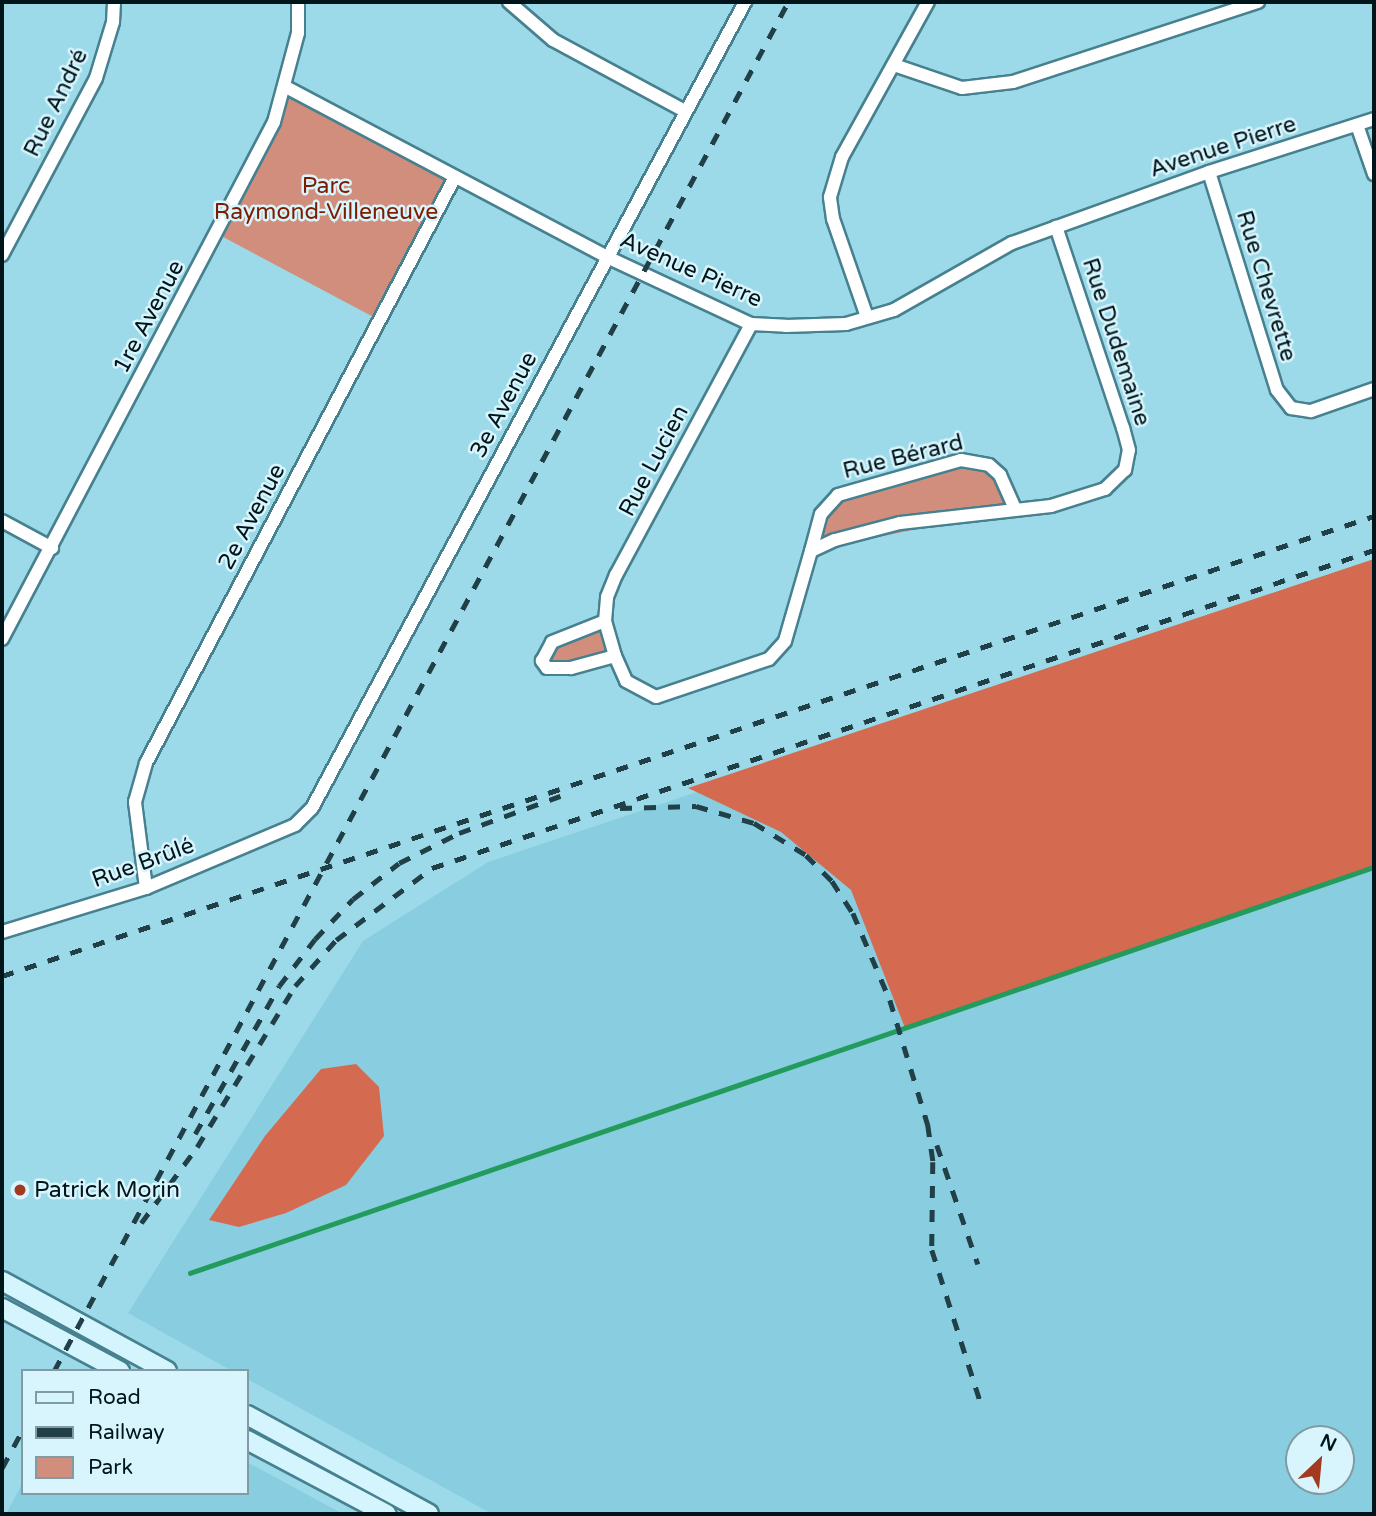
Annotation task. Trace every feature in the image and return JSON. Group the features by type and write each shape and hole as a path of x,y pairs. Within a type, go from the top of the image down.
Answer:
{"main road":[{"path":"2,1281 163,1369"},
{"path":"2,1308 116,1369"},
{"path":"248,1416 429,1514"},
{"path":"248,1441 387,1514"}],"street":[{"name":"Rue André","path":"2,255 96,78 113,22 114,2"},
{"name":"1re Avenue","path":"2,639 274,122 286,87 298,33 298,2"},
{"path":"509,2 554,40 685,111"},
{"name":"3e Avenue","path":"295,825 312,808 745,2"},
{"path":"867,317 833,219 830,197 842,157 928,2"},
{"path":"894,65 962,88 1013,82 1258,2"},
{"name":"Avenue Pierre","path":"286,87 607,257 751,324 823,327 867,317 918,298 984,256 1056,227 1209,172 1374,119"},
{"path":"1357,125 1374,174"},
{"name":"Rue Chevrette","path":"1209,172 1277,390 1291,408 1311,411 1374,389"},
{"name":"2e Avenue","path":"146,888 135,802 146,763 455,177"},
{"name":"Rue Dudemaine","path":"1014,509 1051,506 1105,489 1125,470 1129,450 1056,227"},
{"name":"Rue Lucien","path":"615,656 605,621 607,597 616,575 751,324"},
{"name":"Rue Bérard","path":"615,656 626,681 656,697 769,659 785,641 821,514 838,495 961,460 989,465 1000,475 1014,509"},
{"path":"811,551 835,540 900,523 1014,509"},
{"path":"2,521 52,548"},
{"path":"605,621 552,642 542,661 557,670 615,656"},
{"name":"Rue Brûlé","path":"2,932 146,888 295,825"}],"shaded area":[{"path":"1374,559 1374,867 905,1028 851,890 781,832 688,788"},
{"path":"1374,565 1374,1514 492,1514 248,1380 248,1369 228,1369 128,1313 363,941 488,862"},
{"path":"356,1064 379,1087 384,1136 346,1185 286,1213 239,1227 209,1220 265,1136 321,1069"},
{"path":"248,1463 343,1514 6,1514 21,1486 21,1495 248,1495"}],"green space":[{"name":"Parc Raymond-Villeneuve","path":"286,87 455,177 379,320 210,230"},
{"path":"961,460 989,465 1014,509 811,551 827,502"},
{"path":"605,621 615,656 547,668 552,642"}],"waterway":[{"path":"190,1273 1374,867"}],"railway":[{"path":"55,1369 788,2"},
{"path":"2,976 1374,516"},
{"path":"141,1223 197,1147 295,986 336,940 432,868 1374,550"},
{"path":"195,1134 279,986 315,939 353,899 399,863 459,833 560,796"},
{"path":"620,808 696,806 754,823 806,855 832,881 853,913 890,1000 928,1125 933,1162 932,1250 982,1407"},
{"path":"937,1145 978,1264"},
{"path":"2,1468 21,1433"}],"place":[{"name":"Patrick Morin","path":"20,1190"}]}
